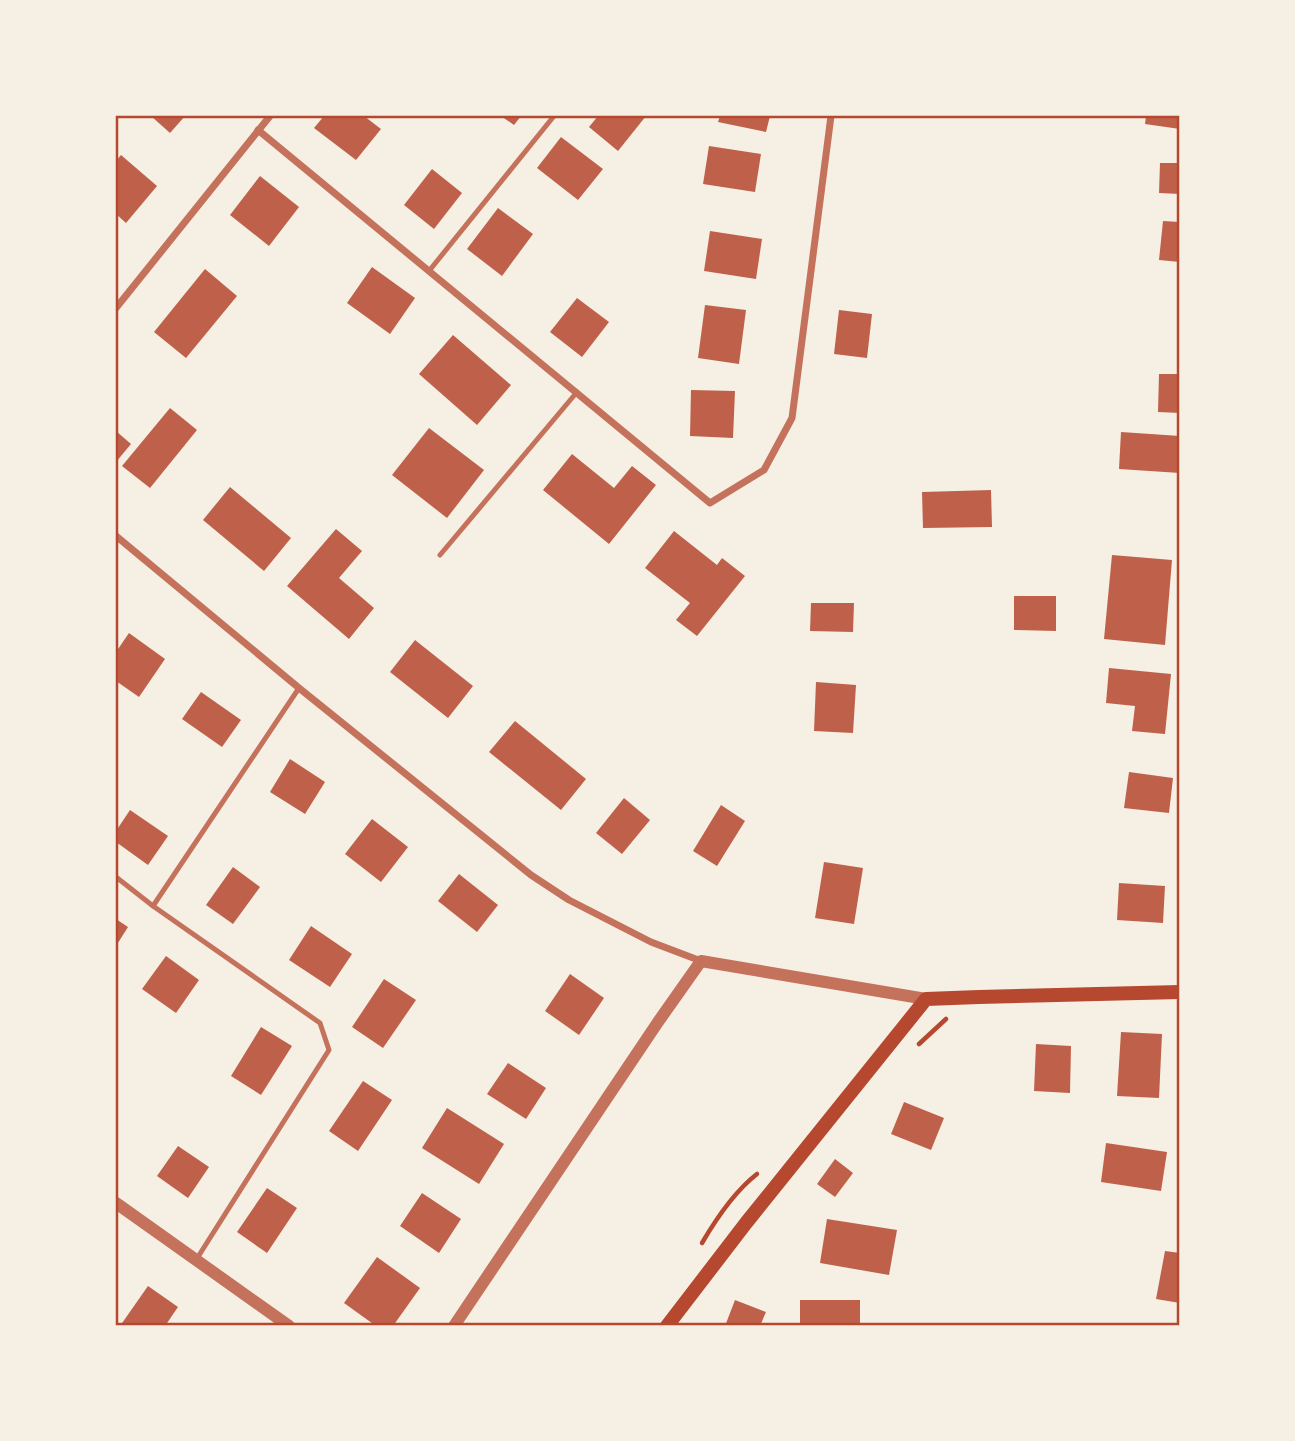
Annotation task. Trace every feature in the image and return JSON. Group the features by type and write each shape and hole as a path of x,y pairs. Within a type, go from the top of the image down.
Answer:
{"main road":[{"path":"667,1325 926,999 1180,992"}],"street":[{"path":"116,308 270,116"},
{"path":"258,130 710,503 764,470 792,418 831,116"},
{"path":"116,536 531,875 569,900 651,942 701,961 926,999"},
{"path":"454,1325 701,961"},
{"path":"116,1203 289,1325"}],"lane":[{"path":"429,271 554,116"},
{"path":"440,555 577,393"},
{"path":"153,906 299,688"},
{"path":"116,877 320,1023 329,1051 196,1260"}],"building":[{"path":"151,116 185,116 170,133"},
{"path":"324,116 364,116 381,129 356,160 314,128"},
{"path":"501,116 521,116 514,125"},
{"path":"598,116 646,116 618,151 589,127"},
{"path":"720,116 770,116 766,132 718,122"},
{"path":"1146,116 1180,116 1180,129 1145,124"},
{"path":"561,137 603,169 578,200 537,168"},
{"path":"709,146 761,154 755,192 703,184"},
{"path":"121,155 157,186 126,223 116,214 116,161"},
{"path":"1160,163 1180,163 1180,194 1159,193"},
{"path":"432,169 462,193 434,229 404,205"},
{"path":"260,176 299,207 269,246 230,215"},
{"path":"498,208 533,234 502,276 467,249"},
{"path":"1163,221 1180,222 1180,262 1159,260"},
{"path":"710,231 762,239 756,279 704,271"},
{"path":"372,267 415,298 390,334 347,303"},
{"path":"205,269 237,296 186,358 154,332"},
{"path":"577,298 609,322 582,357 550,332"},
{"path":"705,305 746,310 739,364 698,358"},
{"path":"839,310 872,314 867,358 834,354"},
{"path":"453,335 511,385 477,425 419,374"},
{"path":"1159,374 1180,374 1180,413 1158,412"},
{"path":"691,390 735,391 733,438 690,436"},
{"path":"170,408 197,430 150,488 122,466"},
{"path":"429,428 484,470 447,518 392,475"},
{"path":"116,431 131,444 116,462"},
{"path":"1121,432 1180,436 1180,473 1119,469"},
{"path":"572,454 614,488 632,466 656,485 609,544 543,490"},
{"path":"230,487 291,538 264,571 203,520"},
{"path":"991,490 992,527 923,528 922,492"},
{"path":"336,529 362,551 339,578 374,608 349,639 287,586"},
{"path":"674,531 717,565 722,558 745,576 697,636 676,620 690,603 645,568"},
{"path":"1112,555 1172,560 1165,645 1104,639"},
{"path":"1014,596 1056,596 1056,631 1014,630"},
{"path":"811,603 854,603 853,632 810,631"},
{"path":"129,633 165,659 139,697 116,681 116,652"},
{"path":"415,640 473,686 448,718 390,672"},
{"path":"1109,668 1171,674 1165,734 1132,731 1135,706 1106,703"},
{"path":"816,682 856,685 853,733 814,731"},
{"path":"201,692 241,720 222,747 182,719"},
{"path":"515,721 586,779 561,810 489,752"},
{"path":"290,759 325,782 305,814 270,792"},
{"path":"1129,772 1173,778 1169,813 1124,808"},
{"path":"624,798 650,820 622,854 596,833"},
{"path":"721,805 745,821 717,866 693,851"},
{"path":"130,810 168,836 148,865 116,842 116,831"},
{"path":"372,819 408,847 381,882 345,854"},
{"path":"824,862 863,868 854,924 815,918"},
{"path":"233,867 260,887 233,924 206,905"},
{"path":"459,874 498,905 477,932 438,901"},
{"path":"1119,883 1165,886 1163,923 1117,920"},
{"path":"116,919 128,927 116,946"},
{"path":"311,926 352,954 330,987 289,960"},
{"path":"166,956 199,980 176,1013 142,989"},
{"path":"570,974 604,998 579,1035 545,1011"},
{"path":"384,979 416,1000 383,1048 352,1027"},
{"path":"261,1027 292,1046 261,1095 231,1076"},
{"path":"1121,1032 1162,1034 1159,1098 1117,1096"},
{"path":"1036,1044 1071,1046 1070,1093 1034,1091"},
{"path":"508,1063 546,1088 526,1119 487,1094"},
{"path":"363,1081 392,1100 358,1151 329,1131"},
{"path":"904,1102 944,1118 931,1150 891,1134"},
{"path":"447,1108 504,1144 479,1184 422,1148"},
{"path":"1106,1143 1167,1152 1161,1191 1101,1182"},
{"path":"178,1146 209,1167 188,1198 157,1176"},
{"path":"835,1159 853,1173 835,1197 817,1184"},
{"path":"267,1188 297,1208 267,1253 237,1232"},
{"path":"422,1193 461,1219 439,1253 400,1226"},
{"path":"827,1219 897,1230 889,1275 820,1263"},
{"path":"1165,1251 1180,1253 1180,1303 1156,1299"},
{"path":"377,1257 420,1288 393,1326 376,1326 344,1303"},
{"path":"148,1286 178,1307 165,1326 120,1326"},
{"path":"735,1300 766,1312 760,1326 725,1326"},
{"path":"800,1300 860,1300 860,1326 800,1326"}]}
